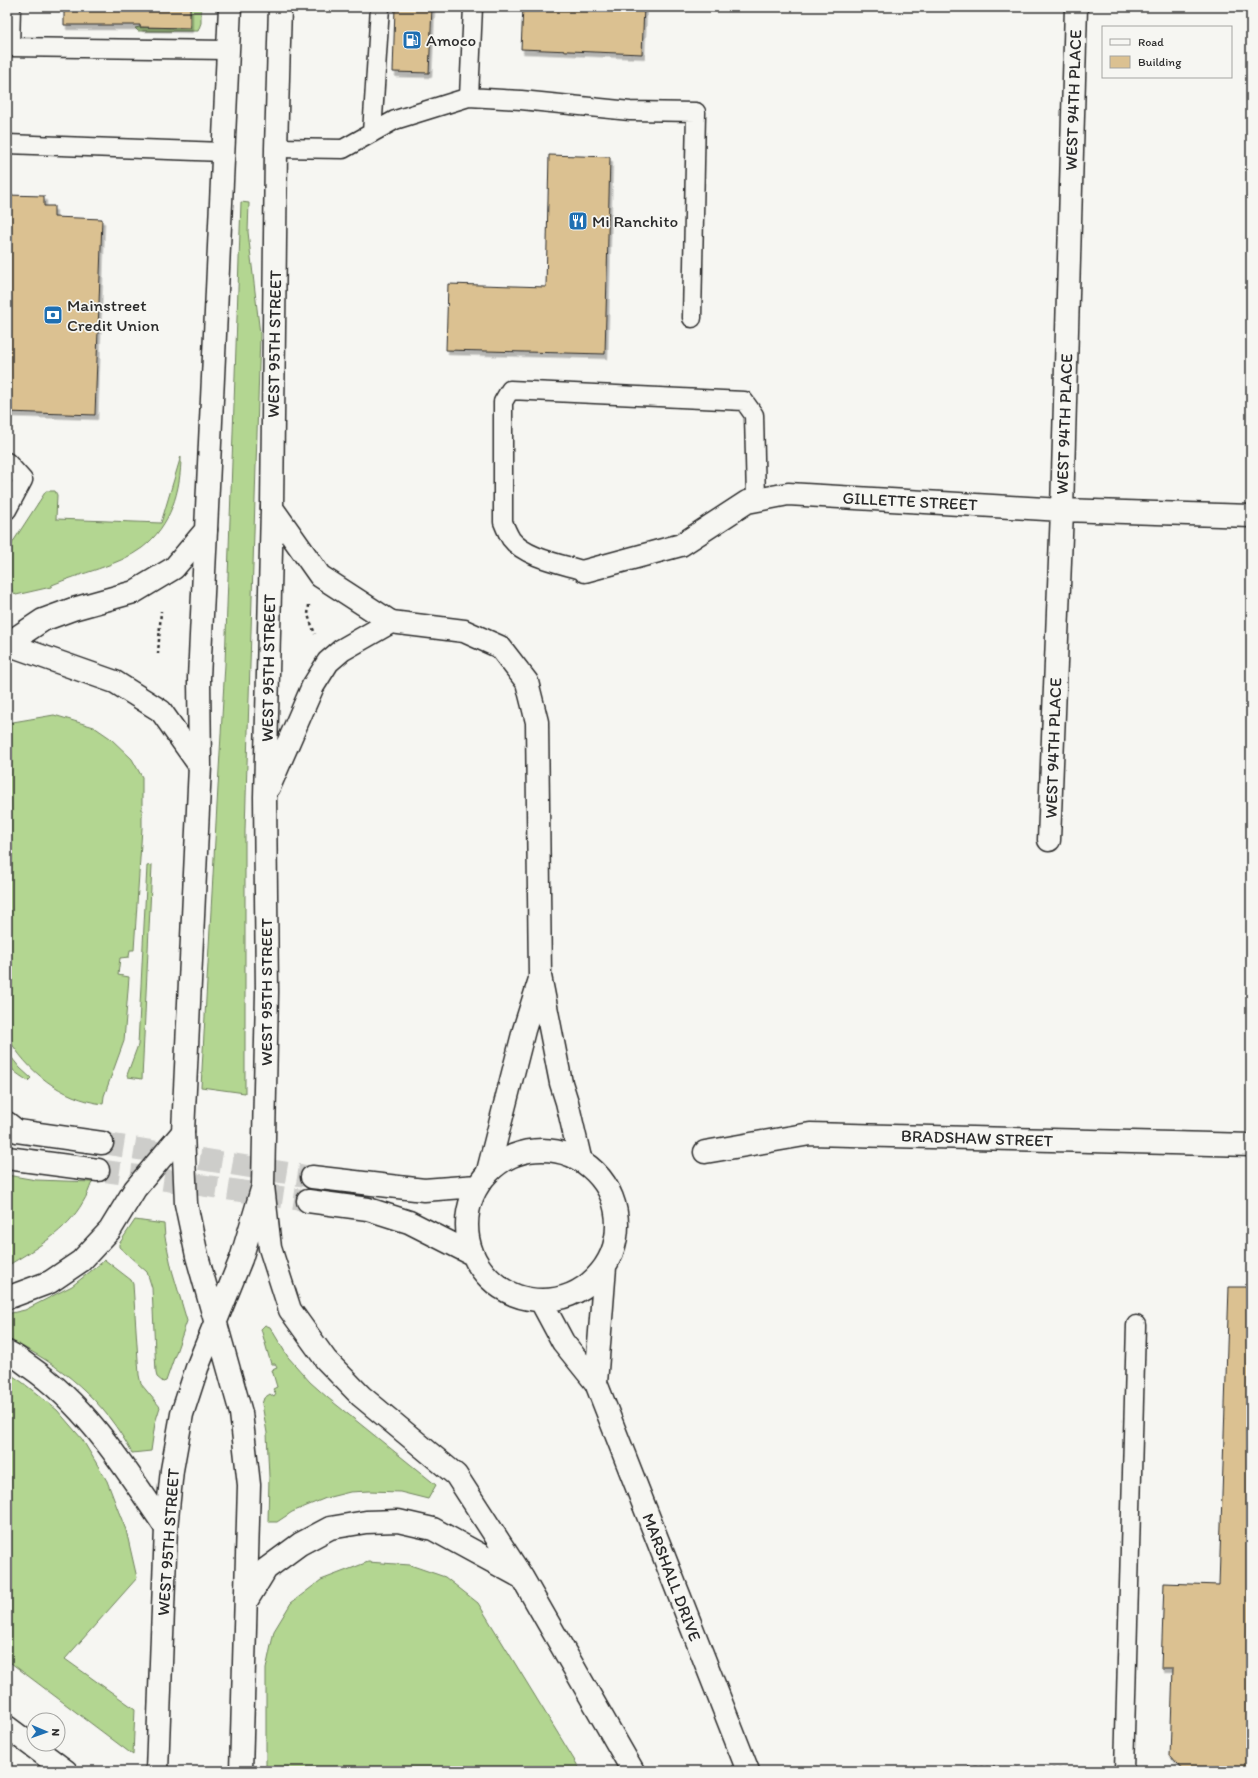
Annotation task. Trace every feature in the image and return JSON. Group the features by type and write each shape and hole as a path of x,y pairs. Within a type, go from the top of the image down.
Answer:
{"main road":[{"path":"230,7 199,678 200,766 183,1132 186,1204 197,1256 241,1412 249,1485 247,1600 241,1771"},
{"name":"WEST 95TH STREET","path":"157,1771 166,1528 172,1470 182,1414 216,1320 241,1259 263,1186 267,992 265,798 272,508 276,148 280,7"},
{"name":"WEST 94TH PLACE","path":"1049,840 1062,510 1076,7"},
{"name":"GILLETTE STREET","path":"585,570 681,545 747,502 788,494 1062,510 1251,516"},
{"path":"272,508 320,576 391,622 464,631 500,647 527,682 537,722 540,976 561,1083 580,1158"},
{"path":"7,644 43,620 73,609 134,592 174,568 206,530"},
{"path":"265,798 313,686 328,662 342,650 391,622"},
{"path":"7,644 114,682 161,711 200,766"},
{"path":"312,1177 424,1190 483,1178 509,1156 532,1149 556,1150 580,1158 599,1174 612,1195 618,1220 616,1244 605,1267 588,1285 566,1297 541,1301 519,1297 499,1288 484,1273 472,1254 467,1231 468,1208 483,1178 540,976"},
{"path":"7,1123 17,1131 102,1142"},
{"path":"7,1298 50,1282 81,1261 110,1230 135,1189 183,1132"},
{"name":"BRADSHAW STREET","path":"705,1152 810,1134 1251,1145"},
{"path":"7,1158 98,1170"},
{"path":"263,1186 270,1248 290,1310 326,1360 361,1396 456,1475 522,1577 633,1771"},
{"path":"308,1201 368,1209 409,1222 472,1254"},
{"name":"MARSHALL DRIVE","path":"596,1383 605,1267"},
{"name":"MARSHALL DRIVE","path":"541,1301 563,1342 596,1383 748,1771"},
{"path":"7,1352 45,1378 74,1403 100,1435 166,1528"},
{"path":"247,1600 266,1570 300,1544 330,1528 366,1522 398,1521 432,1529 522,1577"},
{"path":"7,1727 66,1771"}],"lane":[{"path":"11,7 10,47 228,50"},
{"path":"372,133 380,7"},
{"path":"470,96 473,7"},
{"path":"276,148 343,149 395,120 470,96 630,110 696,112 692,318"},
{"path":"7,144 223,152"},
{"path":"585,570 543,558 525,550 511,539 503,522 502,402 510,390 744,401 754,415 756,500"},
{"path":"7,462 23,480 7,510"},
{"path":"1124,1771 1136,1325"}],"path":[{"path":"310,602 308,614 317,641"},
{"path":"158,654 161,608"},
{"path":"968,1767 1097,1771"},
{"path":"1161,1771 1164,1768 1166,1771"}],"green space":[{"path":"190,7 201,7 201,23 198,31 138,31 135,28 189,28"},
{"path":"241,202 249,203 248,232 260,334 245,830 245,1093 201,1087 225,664"},
{"path":"181,456 179,482 167,518 152,539 142,548 122,560 52,585 51,587 16,595 7,585 7,551 46,491 55,491 57,495 56,519 161,523"},
{"path":"54,715 94,727 110,738 132,759 142,777 142,828 134,950 130,950 129,957 120,958 118,975 129,977 124,1041 104,1096 103,1104 88,1101 59,1090 35,1072 15,1049 7,1036 7,723"},
{"path":"152,865 142,1079 128,1077 127,1075 138,1045 147,866"},
{"path":"7,1052 20,1068 31,1078 28,1081 10,1066 7,1058"},
{"path":"7,1175 36,1180 92,1182 87,1195 76,1212 59,1231 7,1266"},
{"path":"135,1220 164,1224 165,1237 172,1270 187,1321 166,1381 163,1382 157,1377 156,1373 152,1288 147,1272 119,1247 119,1244"},
{"path":"105,1260 131,1280 133,1284 139,1375 141,1384 160,1407 155,1423 151,1451 132,1453 121,1434 95,1400 63,1372 45,1360 7,1339 7,1314 25,1310 72,1286"},
{"path":"265,1325 270,1327 288,1357 310,1382 436,1485 428,1499 400,1492 350,1492 326,1498 292,1512 277,1522 268,1522 269,1477 267,1433 262,1404 264,1398 270,1394 274,1397 276,1394 273,1389 277,1387 272,1370 277,1368 275,1364 271,1364 261,1329"},
{"path":"7,1372 57,1410 82,1439 107,1481 126,1530 137,1578 65,1659 135,1709 133,1755 7,1660"},
{"path":"368,1562 410,1565 445,1577 478,1603 581,1771 266,1771 266,1669 274,1631 291,1603 321,1580"}],"building":[{"path":"64,7 190,7 190,28 140,27 140,25 64,25"},
{"name":"Amoco","path":"395,7 432,7 429,73 393,72"},
{"path":"523,7 644,7 642,54 521,49"},
{"name":"Mi Ranchito","path":"549,155 610,157 605,354 446,350 448,284 546,287"},
{"name":"Mainstreet Credit Union","path":"7,195 44,196 44,206 54,206 54,217 102,219 95,415 7,412"},
{"path":"1229,1287 1251,1287 1251,1771 1183,1771 1170,1756 1173,1668 1161,1668 1164,1583 1219,1585"}],"tunnel":[{"path":"102,1143 312,1177"},
{"path":"98,1170 308,1201"}],"place":[{"name":"Amoco","path":"412,40"},
{"name":"Mi Ranchito","path":"578,221"},
{"name":"Mainstreet Credit Union","path":"53,315"}]}
